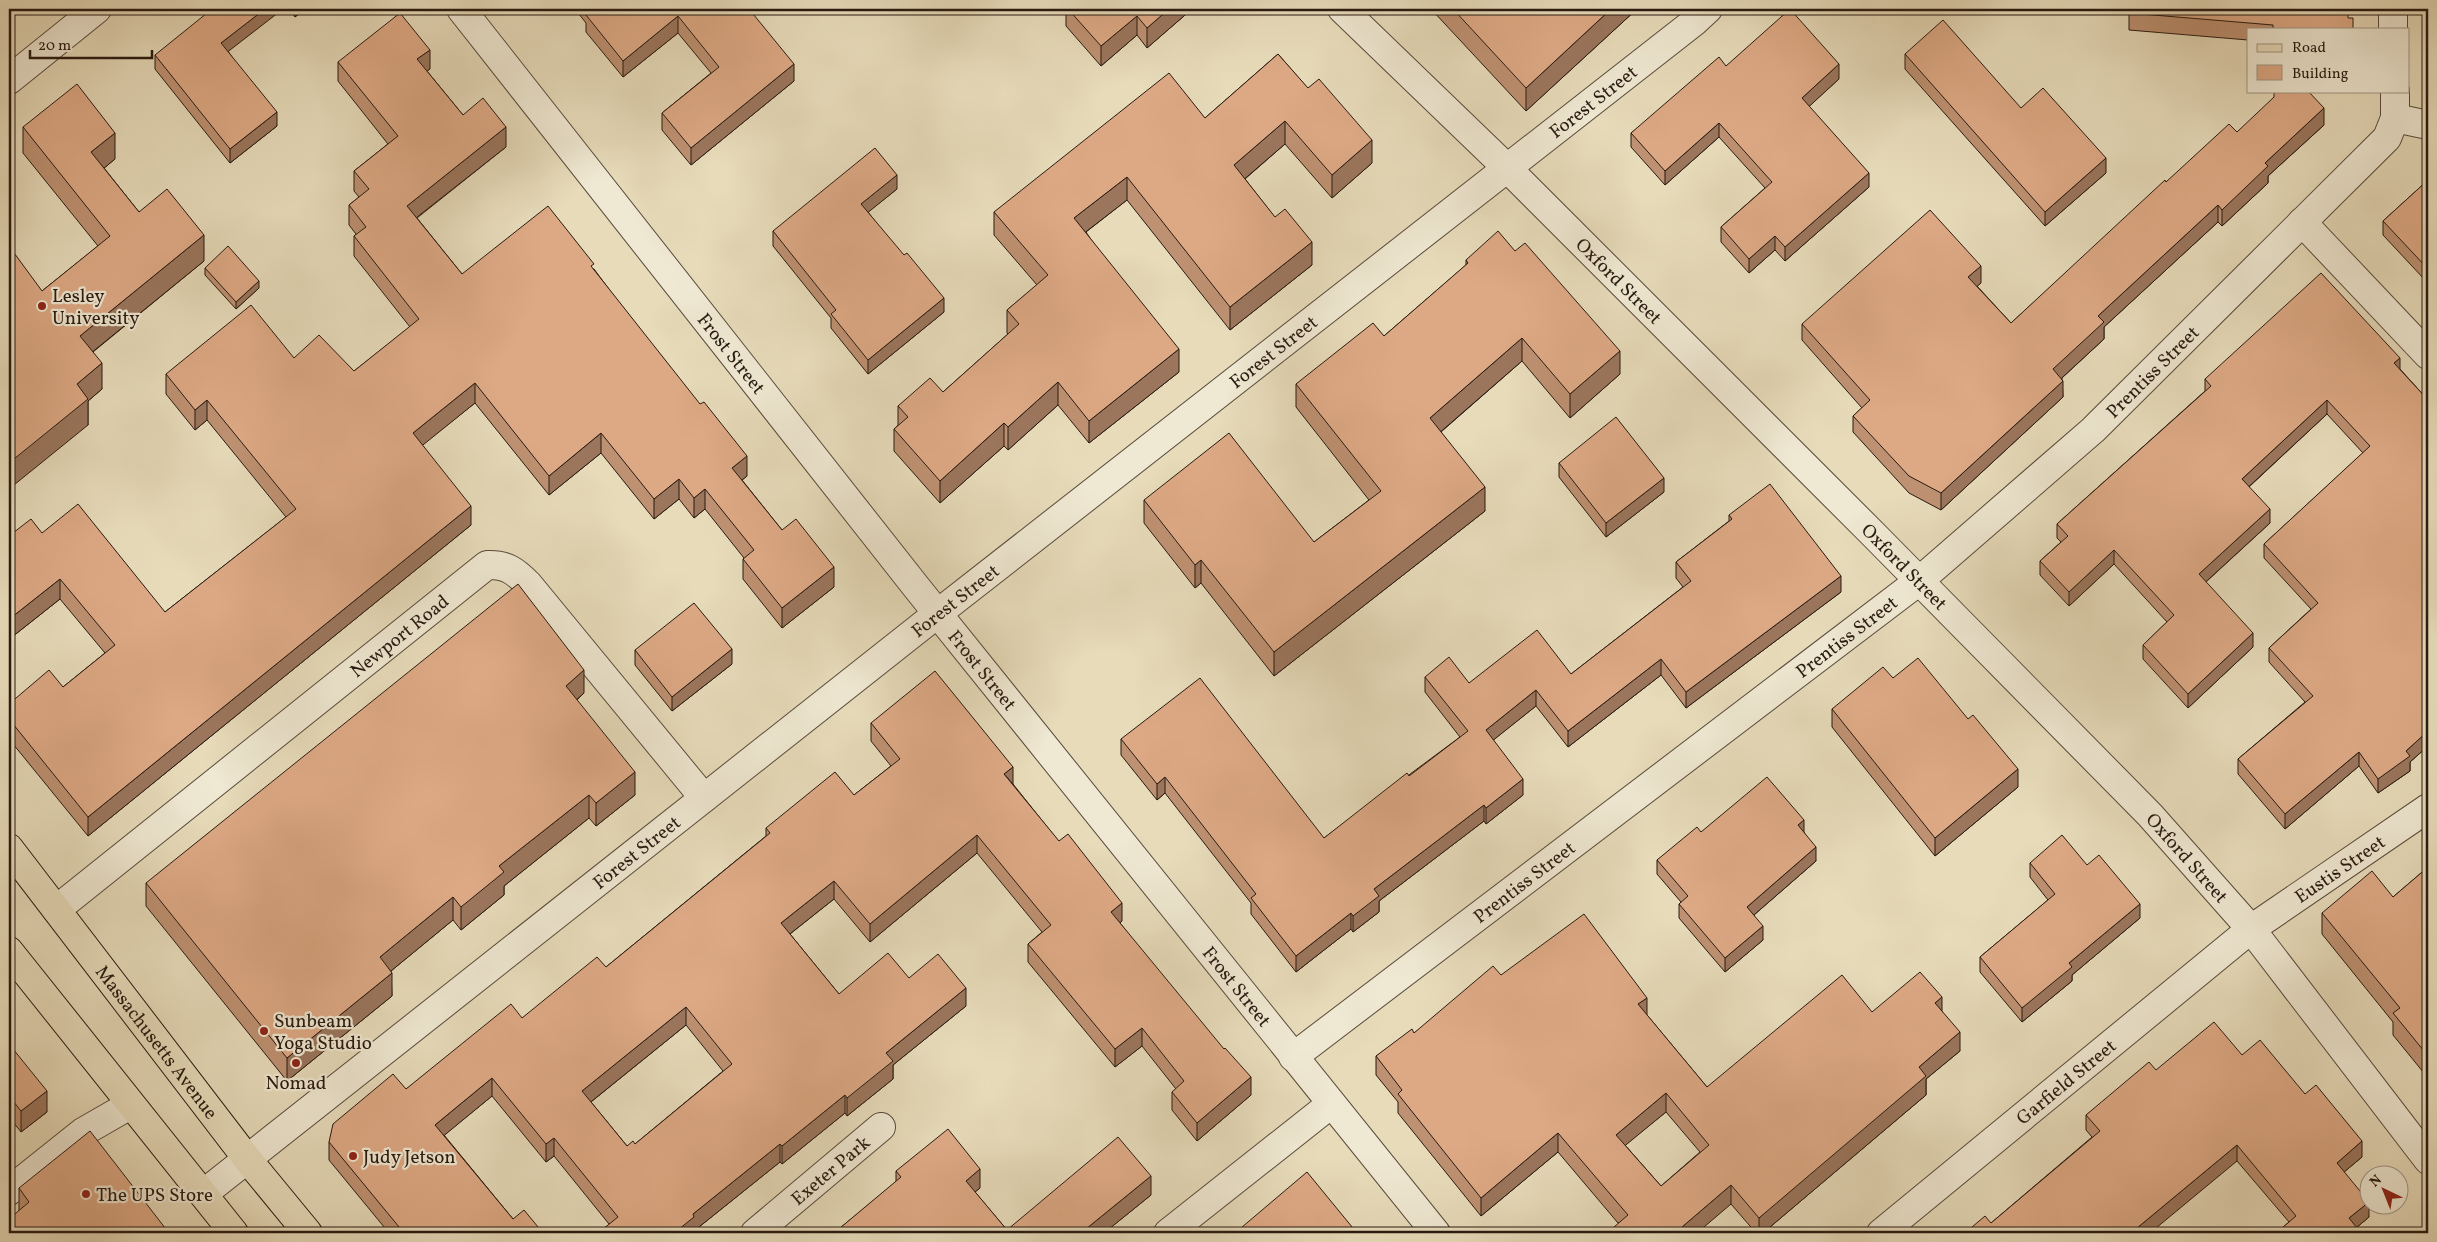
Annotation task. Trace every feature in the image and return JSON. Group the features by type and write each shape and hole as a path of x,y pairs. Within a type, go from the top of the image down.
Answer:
{"main road":[{"name":"Massachusetts Avenue","path":"9,848 248,1160 308,1233"},
{"path":"9,951 234,1233"}],"street":[{"path":"9,80 98,9"},
{"name":"Frost Street","path":"461,9 937,614 1436,1233"},
{"name":"Oxford Street","path":"1342,9 1508,169 1919,581 2150,816 2251,929 2428,1160"},
{"name":"Forest Street","path":"203,1194 937,614 1508,169 1708,9"},
{"path":"2393,9 2393,28"},
{"path":"2395,104 2428,125"},
{"name":"Prentiss Street","path":"1293,1057 1919,581 2093,430 2386,138 2395,104"},
{"path":"2302,222 2428,355"},
{"name":"Newport Road","path":"57,909 487,565 501,565 512,569 534,590 704,798"},
{"name":"Eustis Street","path":"2251,929 2428,808"},
{"name":"Garfield Street","path":"1881,1233 2251,929"},
{"path":"1168,1233 1331,1104"},
{"path":"9,1191 83,1132 130,1105"},
{"name":"Exeter Park","path":"755,1233 881,1127"}],"building":[{"path":"212,9 265,9 221,43 277,112 230,149 155,55"},
{"path":"588,9 749,9 794,64 691,148 662,113 719,67 678,16 623,61 586,15 591,12"},
{"path":"1068,9 1169,9 1147,28 1137,16 1101,46"},
{"path":"1453,9 1611,9 1526,88"},
{"path":"1790,9 1839,64 1802,98 1869,173 1785,247 1775,236 1749,259 1721,227 1772,182 1719,123 1665,171 1631,133 1719,57 1726,66"},
{"path":"2129,9 2348,9 2348,18 2353,18 2353,28 2273,28 2273,25 2129,13"},
{"path":"400,13 430,50 417,59 463,115 483,98 506,127 407,206 462,274 548,206 594,264 591,266 700,404 704,402 747,456 732,468 782,530 796,519 834,567 782,608 743,559 754,550 705,489 694,498 679,479 654,499 601,433 549,476 475,383 413,433 471,506 88,817 9,719 9,704 49,670 63,687 115,645 60,579 12,617 9,613 9,536 31,519 42,533 78,504 165,612 296,509 207,400 195,410 166,374 251,305 294,358 319,335 354,371 419,319 354,236 366,227 349,205 369,189 354,171 398,136 338,62"},
{"path":"1943,20 2021,108 2043,88 2106,158 2045,212 1905,54"},
{"path":"1278,54 1308,88 1319,79 1372,140 1332,175 1285,121 1234,165 1275,217 1285,209 1312,242 1230,307 1127,177 1074,218 1179,349 1089,421 1058,382 1008,427 1004,423 940,481 894,429 908,417 898,406 930,378 943,392 1019,324 1007,310 1048,275 994,212 1169,73 1205,118"},
{"path":"77,84 115,133 91,152 139,212 167,189 204,235 80,336 102,363 77,384 88,399 9,463 9,246 42,291 110,236 23,127"},
{"path":"2274,92 2309,92 2324,108 2265,163 2268,166 2222,210 2218,205 2098,316 2104,322 2053,369 2063,381 1941,493 1909,476 1853,416 1870,400 1802,324 1930,210 1981,266 1968,277 2011,323 2165,180 2166,182 2229,124 2237,132 2274,97"},
{"path":"875,148 897,175 861,204 904,255 907,253 944,298 868,360 831,314 836,310 773,231"},
{"path":"2428,180 2428,269 2383,221"},
{"path":"1498,231 1515,251 1525,243 1620,351 1570,394 1522,338 1430,418 1485,487 1274,652 1201,560 1195,565 1144,500 1229,433 1314,542 1381,491 1296,384 1373,323 1384,336 1468,263 1466,260"},
{"path":"228,246 259,281 236,302 205,268"},
{"path":"2321,273 2400,358 2394,363 2428,400 2428,731 2406,751 2410,756 2378,779 2359,752 2285,814 2238,759 2313,696 2269,648 2318,603 2264,544 2370,446 2327,400 2242,479 2270,509 2199,574 2253,633 2188,694 2143,645 2174,615 2114,550 2069,592 2040,561 2068,536 2057,524 2211,386 2205,379"},
{"path":"1616,417 1664,478 1606,523 1559,463"},
{"path":"1770,484 1841,576 1686,692 1661,659 1568,731 1536,690 1486,730 1523,779 1486,808 1484,805 1374,889 1379,896 1353,916 1351,913 1296,956 1251,898 1256,894 1165,777 1157,784 1121,739 1200,678 1324,838 1407,773 1409,776 1468,731 1425,677 1449,657 1469,683 1537,630 1571,674 1691,581 1676,562 1732,519 1729,515"},
{"path":"518,584 584,670 566,686 635,772 596,803 589,795 499,866 504,872 461,907 453,897 380,957 392,973 287,1058 146,883"},
{"path":"694,603 732,649 672,697 635,650"},
{"path":"1918,658 1968,719 1973,715 2018,769 1935,838 1832,709 1883,667 1893,678"},
{"path":"935,671 1013,767 1004,774 1059,841 1068,834 1122,903 1111,912 1224,1049 1251,1077 1197,1123 1172,1092 1184,1081 1142,1028 1115,1049 1028,944 1051,925 977,835 870,924 834,881 781,923 839,994 888,953 909,978 938,954 966,988 886,1053 893,1061 847,1098 845,1095 782,1146 780,1144 693,1214 694,1217 674,1233 598,1233 618,1217 554,1138 546,1144 492,1078 435,1125 513,1219 524,1210 543,1233 404,1233 329,1142 333,1124 393,1074 406,1089 511,1004 522,1018 597,957 606,967 770,833 766,828 835,772 854,795 900,759 871,723","holes":["686,1007 732,1064 635,1144 633,1141 627,1146 582,1091"]},
{"path":"1767,777 1804,820 1798,825 1816,847 1747,907 1763,926 1725,958 1679,904 1688,896 1657,860 1697,827 1701,832"},
{"path":"2062,835 2087,865 2099,855 2140,904 2069,963 2072,967 2022,1008 1980,957 2055,894 2030,863"},
{"path":"2428,867 2428,1056 2393,1013 2400,1008 2322,913 2372,871 2393,897"},
{"path":"1584,914 1647,998 1638,1004 1707,1087 1842,975 1872,1012 1920,972 1942,997 1935,1003 1960,1032 1919,1067 1926,1076 1759,1218 1731,1185 1682,1227 1687,1233 1607,1233 1628,1215 1558,1133 1481,1198 1398,1094 1402,1090 1376,1056 1412,1029 1414,1033 1493,966 1501,975","holes":["1666,1093 1709,1145 1661,1186 1616,1135"]},
{"path":"2214,1022 2242,1055 2260,1040 2305,1094 2316,1085 2362,1141 2337,1163 2360,1191 2360,1209 2349,1218 2361,1233 2286,1233 2282,1228 2296,1216 2237,1145 2131,1233 1965,1233 1985,1216 1991,1223 2100,1131 2086,1115 2149,1062 2156,1070"},
{"path":"9,1044 47,1091 21,1111 9,1096"},
{"path":"948,1129 980,1169 966,1181 1007,1230 1118,1137 1151,1176 1081,1233 834,1233 901,1177 896,1171"},
{"path":"90,1131 169,1233 9,1233 9,1219 29,1202 19,1188"},
{"path":"1307,1172 1357,1233 1235,1233"}],"place":[{"name":"Lesley University","path":"42,306"},
{"name":"Sunbeam Yoga Studio","path":"264,1031"},
{"name":"Nomad","path":"296,1063"},
{"name":"Judy Jetson","path":"353,1156"},
{"name":"The UPS Store","path":"86,1194"}]}
